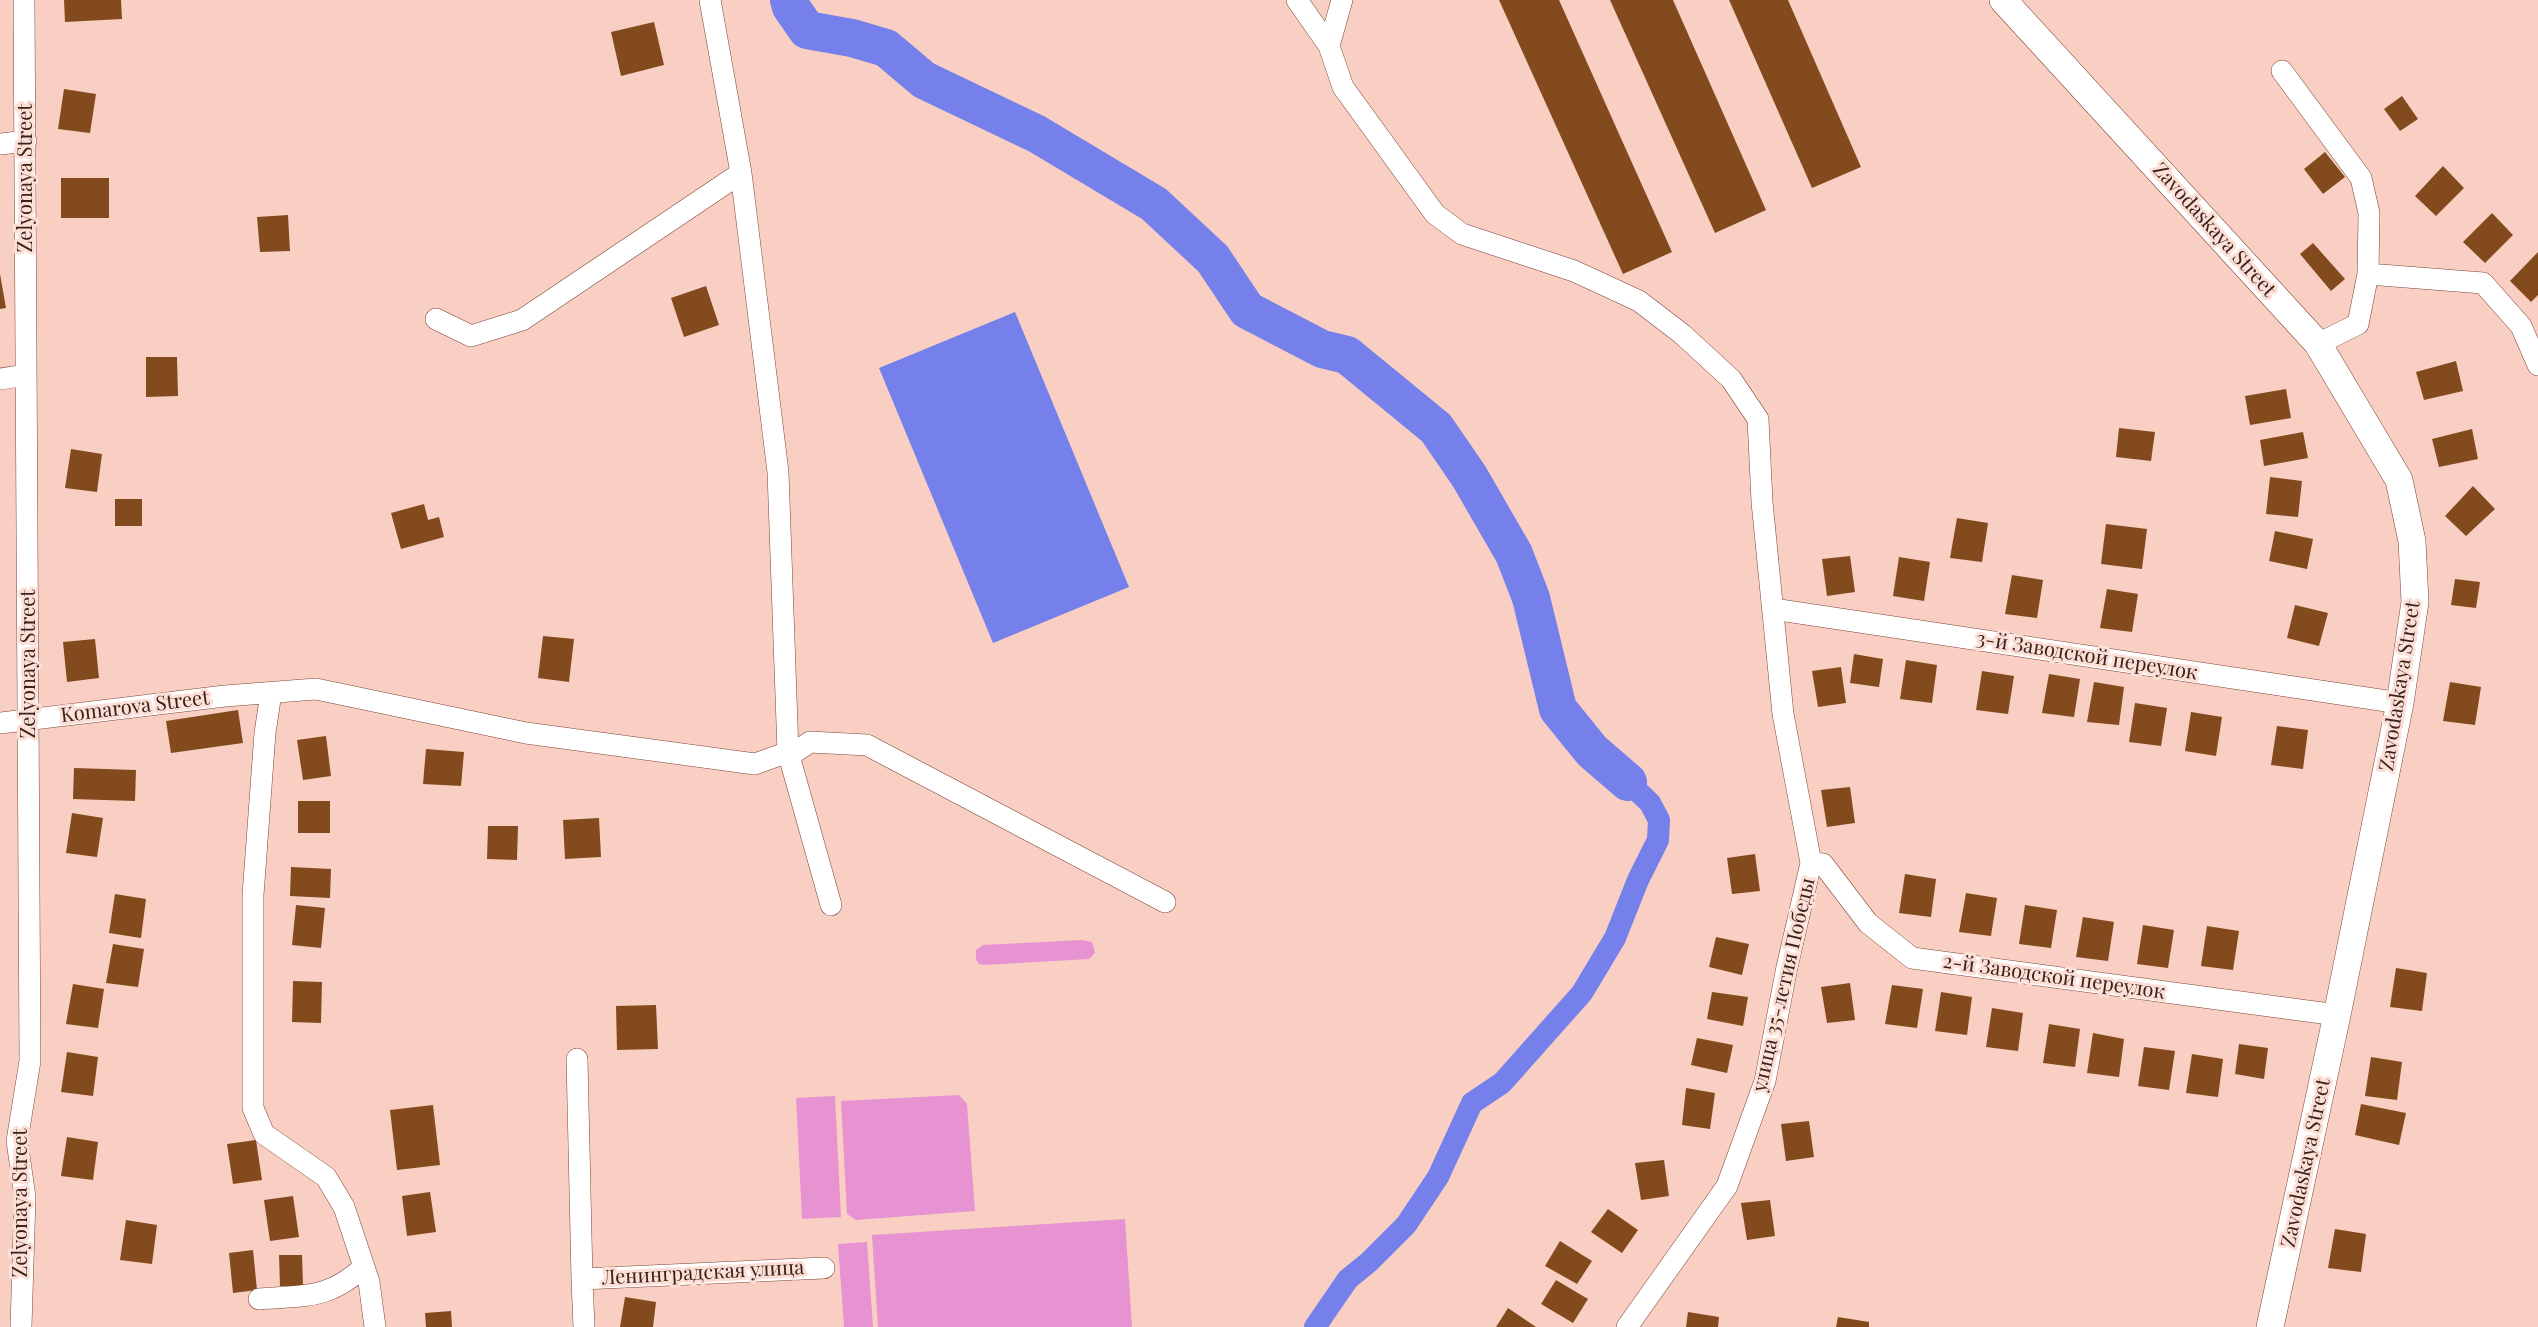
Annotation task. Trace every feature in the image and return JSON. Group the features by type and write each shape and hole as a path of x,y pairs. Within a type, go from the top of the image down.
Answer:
{"main road":[{"name":"Zavodaskaya Street","path":"2003,0 2318,344 2399,480 2412,541 2415,602 2400,703 2337,1015 2270,1327"}],"street":[{"name":"Zelyonaya Street","path":"21,1327 24,1197 9,1141 30,1061 24,0"},
{"path":"710,0 741,173 778,472 788,752 831,905"},
{"name":"улица 35-летия Победы","path":"1297,0 1329,46 1343,87 1435,214 1462,234 1574,271 1639,301 1682,334 1731,379 1758,419 1762,502 1783,714 1811,863 1787,967 1765,1081 1727,1185 1627,1327"},
{"path":"1329,46 1342,0"},
{"path":"2282,71 2361,178 2369,213 2368,274 2358,324 2318,344"},
{"path":"0,144 26,141"},
{"path":"436,319 471,336 522,320 741,173"},
{"path":"2368,274 2483,283 2521,326 2538,365"},
{"path":"0,379 26,375"},
{"name":"3-й Заводской переулок","path":"1773,609 2400,703"},
{"name":"Komarova Street","path":"0,723 225,696 316,689 526,733 755,764 788,752 795,752 810,742 867,745 1165,902"},
{"path":"271,693 265,733 253,895 253,1108 264,1134 326,1177 344,1207 369,1282 375,1327"},
{"name":"2-й Заводской переулок","path":"1811,863 1823,864 1868,923 1912,958 2337,1015"},
{"name":"Ленинградская улица","path":"577,1059 584,1327"},
{"path":"259,1299 326,1293 345,1284 364,1267"},
{"name":"Ленинградская улица","path":"582,1279 824,1268"}],"shaded area":[{"path":"1082,940 1092,942 1095,953 1089,959 984,965 979,964 976,960 976,950 983,945"},
{"path":"959,1095 967,1104 975,1211 856,1220 847,1214 841,1101"},
{"path":"835,1096 841,1217 802,1219 796,1098"},
{"path":"1125,1219 1132,1327 878,1327 872,1235"},
{"path":"867,1242 873,1327 844,1327 838,1244"}],"water":[{"path":"1015,312 1129,587 993,643 879,368"}],"building":[{"path":"64,0 121,0 122,19 65,22"},
{"path":"1499,0 1559,0 1672,252 1623,274"},
{"path":"1610,0 1673,0 1766,210 1715,233"},
{"path":"1729,0 1788,0 1861,167 1812,188"},
{"path":"654,22 664,65 621,76 611,32"},
{"path":"64,89 96,94 90,133 58,129"},
{"path":"2402,96 2418,119 2400,131 2384,109"},
{"path":"2325,152 2345,177 2323,194 2304,169"},
{"path":"2443,166 2464,188 2436,216 2415,196"},
{"path":"61,178 109,178 109,218 61,218"},
{"path":"2492,213 2513,235 2485,263 2463,242"},
{"path":"288,215 290,251 260,252 257,217"},
{"path":"2313,243 2345,279 2331,291 2300,254"},
{"path":"2538,252 2538,295 2531,302 2510,281"},
{"path":"0,274 6,308 0,309"},
{"path":"706,286 719,325 684,337 671,298"},
{"path":"146,357 177,357 178,396 146,397"},
{"path":"2456,361 2463,391 2424,400 2416,372"},
{"path":"2286,389 2291,418 2250,425 2245,396"},
{"path":"2119,428 2155,432 2151,461 2116,457"},
{"path":"2472,429 2478,459 2439,467 2432,439"},
{"path":"2303,432 2308,458 2264,466 2260,440"},
{"path":"71,449 102,454 97,492 65,488"},
{"path":"2270,477 2302,481 2298,517 2266,514"},
{"path":"2473,486 2495,509 2466,536 2445,516"},
{"path":"115,499 142,499 142,526 115,526"},
{"path":"424,504 428,520 439,517 444,537 401,549 391,513"},
{"path":"1957,518 1988,523 1982,562 1950,558"},
{"path":"2106,524 2147,529 2142,569 2101,564"},
{"path":"2275,531 2313,539 2307,569 2269,561"},
{"path":"1850,556 1855,592 1827,596 1822,559"},
{"path":"1899,557 1930,562 1924,601 1893,596"},
{"path":"2012,575 2043,580 2037,618 2005,614"},
{"path":"2455,579 2480,582 2476,608 2451,605"},
{"path":"2107,589 2138,594 2132,632 2100,628"},
{"path":"2295,605 2328,613 2319,646 2287,638"},
{"path":"543,636 574,639 569,682 538,678"},
{"path":"95,639 99,678 67,682 63,642"},
{"path":"1854,654 1883,659 1879,687 1850,683"},
{"path":"1906,660 1937,665 1932,703 1900,699"},
{"path":"1841,667 1846,703 1818,707 1812,671"},
{"path":"1982,671 2014,676 2008,714 1976,710"},
{"path":"2049,674 2080,679 2074,717 2042,713"},
{"path":"2094,682 2124,687 2119,725 2087,722"},
{"path":"2450,682 2481,687 2475,725 2443,721"},
{"path":"2135,703 2167,708 2161,746 2129,742"},
{"path":"238,710 243,743 171,753 166,721"},
{"path":"2191,712 2222,717 2216,756 2185,751"},
{"path":"2277,726 2308,730 2303,769 2271,765"},
{"path":"326,736 331,776 303,780 297,740"},
{"path":"426,749 464,752 461,786 423,784"},
{"path":"74,768 136,770 135,801 73,799"},
{"path":"1850,787 1855,823 1827,827 1821,790"},
{"path":"298,801 330,801 330,833 298,833"},
{"path":"72,813 103,818 97,857 66,853"},
{"path":"599,818 601,857 565,859 563,820"},
{"path":"488,826 518,826 517,860 487,859"},
{"path":"1755,854 1760,891 1732,894 1727,858"},
{"path":"291,867 331,869 330,898 290,896"},
{"path":"1905,874 1936,879 1931,917 1899,913"},
{"path":"1966,893 1997,898 1991,936 1959,932"},
{"path":"115,894 146,899 141,938 109,933"},
{"path":"296,905 325,908 321,948 292,945"},
{"path":"2025,905 2057,910 2051,948 2019,944"},
{"path":"2083,917 2114,922 2108,961 2076,957"},
{"path":"2143,925 2174,930 2168,968 2137,964"},
{"path":"2207,926 2239,931 2233,970 2201,966"},
{"path":"1716,937 1749,944 1742,975 1709,967"},
{"path":"113,944 144,949 138,987 106,983"},
{"path":"2396,968 2427,973 2422,1011 2390,1007"},
{"path":"293,981 322,982 321,1023 292,1022"},
{"path":"1850,983 1855,1020 1827,1023 1821,987"},
{"path":"73,984 104,989 98,1028 66,1024"},
{"path":"1892,985 1923,989 1917,1028 1885,1024"},
{"path":"1712,992 1748,997 1743,1026 1707,1019"},
{"path":"1941,992 1972,997 1967,1035 1935,1031"},
{"path":"656,1005 658,1049 617,1050 616,1006"},
{"path":"1992,1008 2023,1013 2018,1051 1986,1047"},
{"path":"2049,1024 2080,1029 2075,1067 2043,1063"},
{"path":"2093,1033 2124,1039 2119,1077 2087,1073"},
{"path":"1697,1038 1733,1045 1727,1073 1691,1065"},
{"path":"2239,1044 2268,1048 2264,1079 2235,1074"},
{"path":"2144,1047 2175,1051 2169,1090 2138,1086"},
{"path":"67,1052 98,1057 93,1096 61,1092"},
{"path":"2192,1054 2223,1059 2218,1097 2186,1093"},
{"path":"2371,1057 2402,1062 2397,1100 2365,1096"},
{"path":"1686,1088 1715,1093 1710,1129 1682,1125"},
{"path":"2361,1104 2406,1113 2399,1145 2355,1135"},
{"path":"433,1105 440,1165 397,1170 390,1110"},
{"path":"1809,1121 1814,1157 1786,1161 1781,1124"},
{"path":"67,1137 98,1142 93,1180 61,1176"},
{"path":"256,1140 262,1180 233,1184 227,1144"},
{"path":"1664,1160 1669,1196 1641,1200 1635,1163"},
{"path":"430,1192 436,1232 407,1236 402,1196"},
{"path":"293,1196 299,1237 270,1241 264,1200"},
{"path":"1770,1200 1775,1236 1747,1240 1741,1203"},
{"path":"1608,1209 1638,1230 1622,1253 1591,1232"},
{"path":"126,1220 157,1225 152,1264 120,1260"},
{"path":"2335,1229 2366,1234 2361,1272 2328,1268"},
{"path":"1560,1241 1592,1261 1577,1284 1545,1266"},
{"path":"253,1250 257,1290 233,1293 229,1253"},
{"path":"279,1255 302,1255 303,1286 280,1286"},
{"path":"1556,1280 1588,1299 1573,1323 1541,1304"},
{"path":"625,1297 656,1302 653,1327 620,1327"},
{"path":"1508,1308 1536,1327 1496,1327"},
{"path":"451,1311 452,1327 426,1327 425,1313"},
{"path":"1688,1312 1719,1317 1718,1327 1686,1327"},
{"path":"1838,1317 1869,1322 1869,1327 1836,1327"}],"waterway":[{"path":"789,0 791,7 807,30 852,38 886,48 924,80 1037,134 1154,204 1213,259 1247,310 1322,349 1347,355 1436,428 1469,476 1514,554 1531,598 1558,709 1592,751 1628,782"},
{"path":"1315,1327 1348,1279 1369,1262 1406,1225 1438,1177 1472,1103 1502,1083 1582,993 1615,938 1638,880 1658,840 1659,820 1650,803 1628,782"}]}
